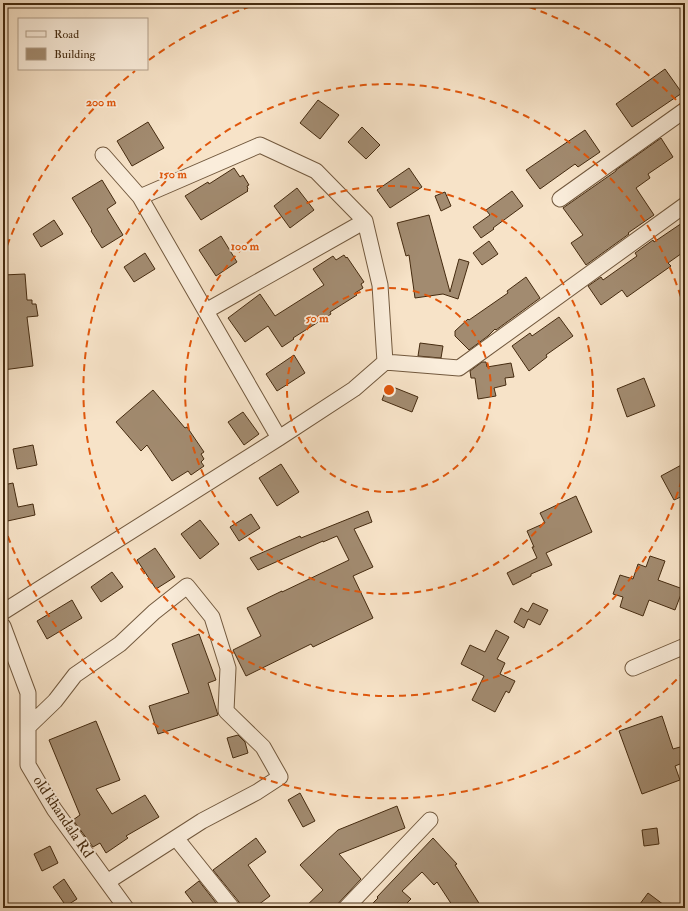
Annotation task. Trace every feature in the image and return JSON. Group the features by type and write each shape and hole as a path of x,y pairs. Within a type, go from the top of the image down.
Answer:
{"street":[{"path":"560,199 685,110"},
{"path":"140,197 260,145 316,171 365,221 380,285 385,362"},
{"path":"103,156 140,197 279,438"},
{"path":"3,612 354,389 385,362 458,368 685,205"},
{"path":"206,311 365,221"},
{"path":"28,727 55,701 75,676 120,644 154,612 187,586 212,617 228,668 226,711 263,747 280,777 257,792 202,821 107,882"},
{"name":"old khandala Rd","path":"3,626 28,693 28,765 54,809 126,908"},
{"path":"633,668 685,646"},
{"path":"346,908 430,820"},
{"path":"176,838 232,908"}],"building":[{"path":"665,69 682,93 632,127 616,104"},
{"path":"318,100 339,115 320,139 300,123"},
{"path":"148,122 164,148 132,166 117,141"},
{"path":"362,127 380,145 366,159 348,142"},
{"path":"585,130 600,152 578,167 575,164 540,189 526,170"},
{"path":"661,138 673,157 648,174 650,178 636,188 654,215 586,265 571,243 583,235 563,208"},
{"path":"234,168 240,177 243,175 249,185 247,186 248,191 201,220 185,196 208,182 209,184"},
{"path":"409,168 422,187 390,208 377,190"},
{"path":"102,180 116,203 107,209 123,235 102,248 72,198"},
{"path":"297,188 314,210 290,228 274,206"},
{"path":"512,191 523,206 481,238 473,227 490,215 486,210"},
{"path":"445,192 451,206 441,211 435,196"},
{"path":"429,215 450,292 459,259 469,262 458,299 443,294 415,298 409,255 406,256 397,223"},
{"path":"54,220 63,234 41,247 33,234"},
{"path":"685,221 685,251 668,263 671,266 627,297 622,290 601,305 588,286 601,277 603,280 637,256 635,253 653,240 654,242"},
{"path":"221,236 237,262 216,276 199,250"},
{"path":"489,241 498,254 482,265 473,253"},
{"path":"145,253 155,269 134,282 124,267"},
{"path":"344,255 346,258 347,257 364,282 361,284 363,288 355,293 357,295 330,312 331,314 293,338 294,339 282,347 268,326 245,342 228,318 260,294 275,316 324,285 313,269 333,256 336,260"},
{"path":"25,274 27,300 32,300 32,304 36,304 38,316 27,317 33,366 3,370 3,312 6,312 3,275"},
{"path":"526,277 540,298 496,330 495,329 469,350 455,336 455,331 468,319 469,320 508,293 507,291"},
{"path":"559,317 573,336 546,355 547,357 529,371 512,346 530,333 532,336"},
{"path":"420,343 443,346 441,358 418,356"},
{"path":"294,355 305,373 277,391 266,374"},
{"path":"482,362 486,362 487,367 511,363 514,377 505,378 506,385 494,388 496,396 478,399 475,378 471,378 470,371"},
{"path":"644,378 655,406 627,417 617,389"},
{"path":"388,385 418,397 412,412 382,400"},
{"path":"153,390 185,428 187,427 204,452 201,454 204,459 201,462 204,466 191,475 188,471 172,481 147,445 141,451 116,422"},
{"path":"243,412 259,434 244,445 228,422"},
{"path":"33,445 37,465 17,469 13,449"},
{"path":"685,463 685,495 674,500 661,476"},
{"path":"281,464 299,492 277,506 259,478"},
{"path":"13,483 18,507 33,504 35,515 3,522 3,485"},
{"path":"576,496 592,532 546,553 552,565 531,574 531,576 513,585 507,573 537,558 527,531 545,523 540,513"},
{"path":"368,511 372,522 354,529 373,567 353,576 373,618 313,647 311,644 246,676 233,650 261,636 247,608 349,560 337,536 258,570 250,558 300,536 301,538"},
{"path":"251,514 260,528 239,541 230,527"},
{"path":"200,520 219,544 200,559 181,534"},
{"path":"155,548 175,577 156,589 137,560"},
{"path":"650,556 665,561 658,580 683,589 675,610 649,600 643,616 620,607 623,597 613,594 620,575 633,579 638,564 646,567"},
{"path":"112,572 123,587 101,602 91,587"},
{"path":"72,600 82,618 47,639 37,621"},
{"path":"533,603 548,610 540,625 528,619 524,628 514,622 521,608 528,612"},
{"path":"496,630 509,637 497,659 505,663 500,674 515,681 509,693 506,691 495,712 472,700 484,676 461,664 470,645 485,652"},
{"path":"199,634 216,680 208,683 218,715 158,734 149,706 189,693 172,644"},
{"path":"662,716 673,749 680,747 685,762 675,766 680,780 642,794 619,731"},
{"path":"96,721 120,780 96,789 112,814 145,795 159,817 126,836 128,838 106,853 100,843 93,847 73,820 80,815 49,740"},
{"path":"238,735 245,742 248,753 233,758 227,738"},
{"path":"300,793 315,821 303,827 288,800"},
{"path":"397,806 405,828 339,854 361,879 334,908 304,908 323,890 300,865 338,830"},
{"path":"657,828 659,844 644,846 642,830"},
{"path":"256,838 266,852 248,865 270,896 254,908 241,908 239,902 213,870"},
{"path":"433,838 457,864 455,865 482,908 454,908 437,882 434,885 422,872 402,891 411,899 402,908 368,908 378,898 377,897"},
{"path":"50,846 58,863 42,871 34,854"},
{"path":"64,879 77,899 66,906 53,887"},
{"path":"199,881 220,908 197,908 185,892"},
{"path":"648,893 668,908 637,908"}]}
